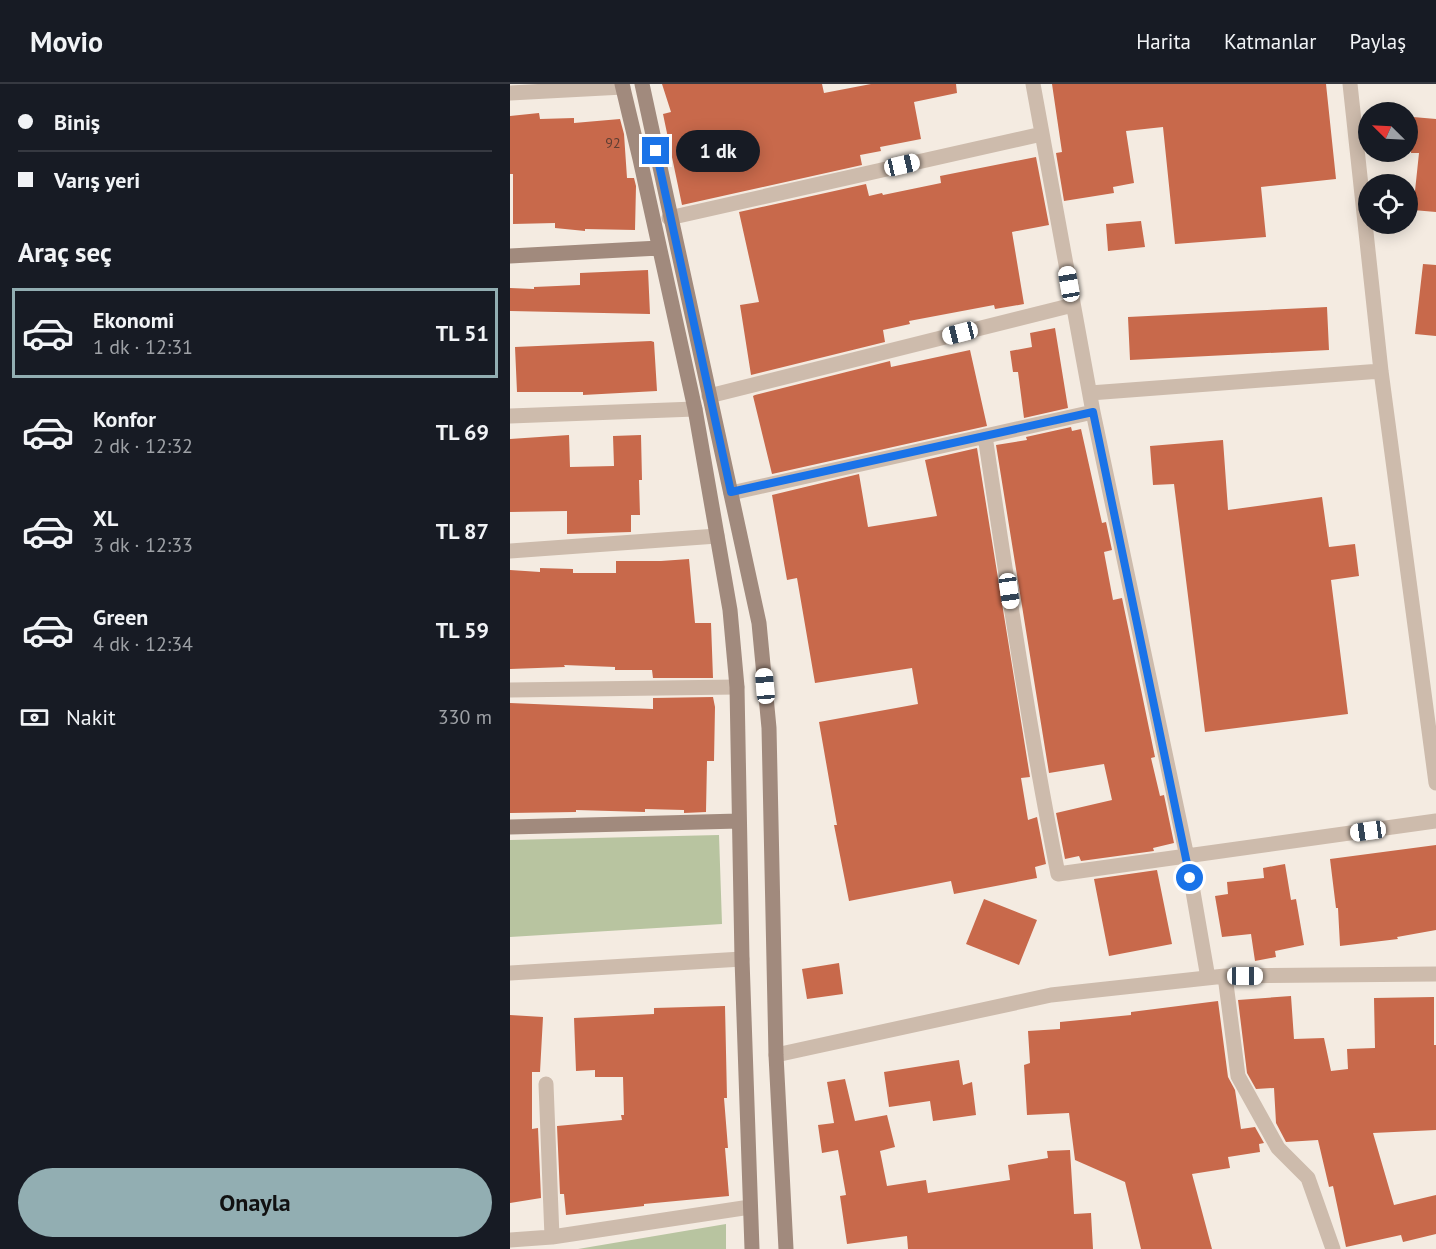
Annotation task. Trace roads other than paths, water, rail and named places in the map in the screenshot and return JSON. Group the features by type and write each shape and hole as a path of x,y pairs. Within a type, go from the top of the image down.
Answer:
{"main road":[{"path":"642,84 669,218 759,622 769,728 776,1055 786,1249"},
{"path":"622,86 695,410 730,610 737,687 742,958 752,1249"},
{"path":"510,256 660,248"},
{"path":"510,827 739,821"}],"street":[{"path":"1033,84 1093,412 1187,857 1208,978"},
{"path":"1350,84 1381,371 1436,783"},
{"path":"510,93 622,86"},
{"path":"669,218 1042,134"},
{"path":"709,396 1073,305"},
{"path":"1090,393 1381,371"},
{"path":"510,416 695,410"},
{"path":"731,492 1093,412"},
{"path":"985,436 1041,790 1058,874 1436,821"},
{"path":"510,551 717,536"},
{"path":"510,690 737,687"},
{"path":"510,973 742,958"},
{"path":"776,1055 1051,995 1226,976 1436,974"},
{"path":"1226,976 1238,1076 1278,1148 1308,1178 1333,1249"},
{"path":"546,1083 552,1237"},
{"path":"510,1240 552,1237 750,1207"}]}
